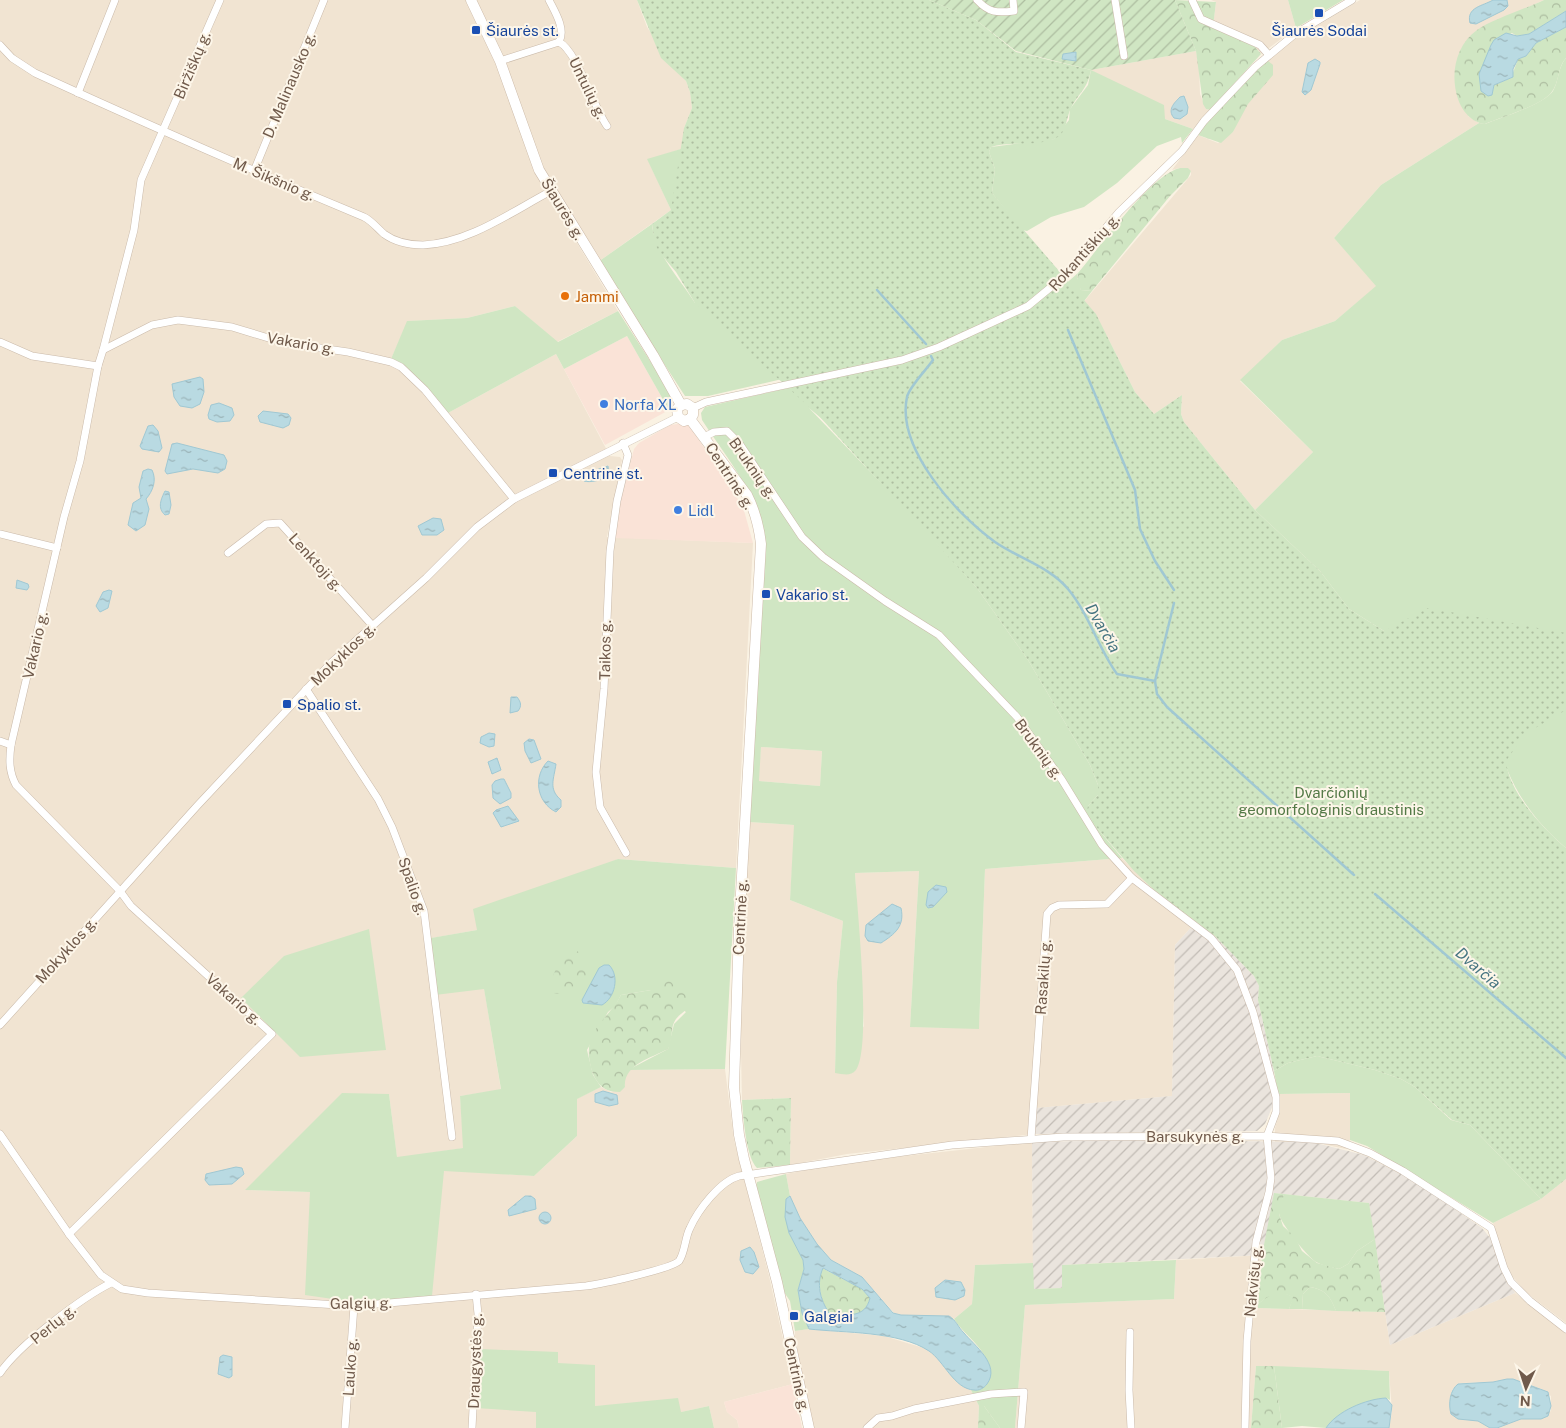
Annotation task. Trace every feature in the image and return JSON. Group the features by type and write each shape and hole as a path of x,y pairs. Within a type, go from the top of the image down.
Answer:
{"main road":[{"name":"Šiaurės g.","path":"471,0 500,61 537,164 551,191 653,355 681,405"},
{"path":"686,404 693,408 693,415 690,419 684,420 678,417 677,409 681,405 686,404"},
{"name":"Centrinė g.","path":"690,419 753,508 761,544 734,1059 736,1114 748,1176 777,1282 809,1428"}],"street":[{"path":"78,93 114,0"},
{"name":"Biržiškų g.","path":"103,350 134,230 141,180 220,0"},
{"name":"D. Malinausko g.","path":"254,171 324,0"},
{"name":"Untulių g.","path":"548,0 561,27 561,36 558,42 570,50 598,113 607,126"},
{"path":"977,0 991,12 1014,11 1012,0"},
{"path":"1115,0 1124,56"},
{"path":"1192,0 1201,19 1260,45 1268,54"},
{"name":"Rokantiškių g.","path":"693,408 712,401 902,360 939,346 1028,306 1068,273 1119,212 1182,151 1204,121 1268,54 1295,34 1352,0"},
{"path":"500,61 558,42"},
{"name":"M. Šikšnio g.","path":"0,46 23,66 78,93 368,219 385,234 402,243 422,245 449,242 466,236 551,191"},
{"name":"Vakario g.","path":"69,1234 272,1034 131,906 120,890 16,785 10,767 11,745 57,548 80,461 98,366 103,350 152,325 178,320 232,327 285,343 348,352 391,362 401,368 425,390 514,499"},
{"path":"0,342 32,356 98,366"},
{"name":"Mokyklos g.","path":"0,1025 120,890 306,689 372,625 426,578 477,527 514,499 622,443 678,417"},
{"name":"Bruknių g.","path":"704,437 714,432 728,431 739,443 802,537 823,557 885,601 939,635 1017,718 1062,780 1102,845 1132,878 1211,938 1237,970 1253,1012 1276,1097 1276,1112 1267,1136"},
{"name":"Taikos g.","path":"622,443 628,455 617,501 610,551 604,689 596,772 600,807 626,853"},
{"name":"Lenktoji g.","path":"228,553 266,524 280,524 372,625"},
{"path":"0,534 57,548"},
{"name":"Spalio g.","path":"306,689 378,799 392,827 424,912 452,1137"},
{"path":"0,741 11,745"},
{"name":"Rasakilų g.","path":"1031,1139 1048,914 1052,908 1059,905 1107,904 1132,878"},
{"name":"Galgių g.","path":"0,1134 69,1234 101,1275 122,1289 148,1293 354,1306 601,1284 674,1263 681,1255 690,1227 714,1193 731,1178 748,1176"},
{"name":"Barsukynės g.","path":"748,1176 952,1145 1031,1139 1063,1137 1267,1136 1317,1139 1354,1146 1403,1171 1491,1228 1504,1268 1511,1282 1530,1301 1566,1329"},
{"name":"Nakvišų g.","path":"1245,1428 1247,1341 1256,1242 1270,1178 1267,1136"},
{"name":"Perlų g.","path":"0,1372 29,1344 85,1298 111,1283"},
{"name":"Draugystės g.","path":"472,1428 478,1314 476,1294"},
{"name":"Lauko g.","path":"345,1428 354,1306"},
{"path":"1130,1332 1129,1397 1131,1428"},
{"path":"867,1428 878,1418 914,1409 991,1394 1024,1392 1021,1428"}],"shaded area":[{"path":"0,0 466,0 499,67 542,185 618,311 557,342 515,306 467,318 408,321 391,359 415,375 448,413 556,354 610,456 620,457 622,460 607,537 753,543 736,868 618,859 477,930 432,938 433,954 484,988 501,1090 460,1096 464,1148 397,1158 389,1094 246,1190 310,1192 444,1170 534,1176 577,1136 576,1099 601,1087 611,1092 625,1087 624,1077 628,1070 725,1069 734,1140 769,1276 793,1384 724,1402 727,1412 737,1420 739,1428 714,1428 709,1406 681,1412 635,1404 595,1406 557,1363 558,1352 537,1412 536,1428 0,1428"},
{"path":"475,0 637,0 647,27 677,72 686,81 690,92 692,108 684,128 691,146 648,160 671,210 598,262 545,171"},
{"path":"1211,0 1288,0 1296,28 1261,54 1255,47 1213,27 1216,2"},
{"path":"1360,0 1544,0 1478,30 1468,116 1479,123 1381,185 1334,238 1377,286 1335,321 1282,340 1240,381 1313,452 1255,510 1184,422 1181,414 1182,395 1154,414 1135,392 1107,336 1081,305 1191,175 1191,171 1180,168 1172,170 1198,135 1218,143 1233,132 1267,60 1280,48"},
{"path":"1196,51 1200,94 1206,109 1210,110 1193,129 1165,119 1091,70"},
{"path":"627,336 669,410 605,445 564,369"},
{"path":"685,423 689,425 743,507 753,543 614,538 618,510 634,449 639,443 670,425"},
{"path":"761,747 822,751 820,786 758,781"},
{"path":"749,822 795,825 790,900 843,921 837,982 835,1072 864,1026 855,873 919,871 910,1027 979,1028 985,869 1122,858 1154,890 1197,921 1175,945 1172,1096 1037,1108 1034,1134 847,1154 790,1165 791,1098 742,1100 740,1002"},
{"path":"1197,921 1216,937 1254,976 1259,986 1258,1000 1274,1071 1273,1105 1265,1124 1257,1131 1034,1134 1037,1108 1172,1096 1175,945"},
{"path":"1350,1093 1350,1140 1346,1149 1312,1142 1275,1142 1275,1128 1280,1111 1278,1094"},
{"path":"1133,1140 1312,1142 1364,1155 1416,1182 1482,1228 1491,1239 1505,1276 1515,1293 1390,1345 1369,1203 1275,1193 1262,1255 1062,1265 1062,1288 1033,1289 1032,1142"},
{"path":"1032,1142 1033,1263 975,1265 972,1304 954,1319 949,1316 901,1315 894,1313 862,1277 831,1260 817,1244 800,1218 790,1196 786,1174 842,1163"},
{"path":"1566,1179 1566,1323 1527,1293 1512,1276 1493,1223 1541,1199"},
{"path":"1262,1255 1258,1308 1385,1312 1390,1345 1515,1293 1566,1333 1566,1428 1497,1428 1521,1419 1540,1419 1551,1411 1551,1396 1541,1389 1513,1379 1462,1383 1452,1390 1451,1414 1478,1421 1490,1428 1389,1428 1392,1412 1389,1371 1256,1366 1251,1428 1015,1428 1025,1305 1174,1299 1176,1260"},
{"path":"809,1329 884,1336 927,1349 938,1357 958,1382 971,1390 979,1406 978,1428 813,1428 795,1347 795,1331"},
{"path":"793,1384 802,1428 739,1428 737,1420 727,1412 724,1402"}],"green space":[{"name":"Dvarčionių geomorfologinis draustinis","path":"637,0 929,0 976,20 1016,52 1091,70 1085,86 1071,108 1064,130 1056,138 1039,143 1008,144 991,147 989,152 995,169 992,193 1096,314 1135,392 1154,414 1182,395 1181,414 1184,422 1255,510 1320,571 1349,609 1384,631 1428,608 1566,633 1566,710 1525,734 1506,761 1513,785 1528,809 1566,848 1566,1179 1541,1199 1470,1125 1452,1120 1415,1087 1401,1079 1375,1070 1317,1056 1288,1063 1274,1071 1258,1000 1259,986 1254,976 1216,937 1154,890 1134,871 1098,829 1087,811 1088,806 1098,795 1098,785 1090,765 1028,660 977,588 819,416 695,303 676,272 660,253 655,244 652,224 671,210 684,128 692,108 690,92 686,81 661,58"},
{"path":"929,0 1175,0 1196,51 1091,70 1016,51 976,20"},
{"path":"1175,0 1216,2 1213,27 1255,47 1261,54 1210,110 1206,109 1203,104 1196,51"},
{"path":"1288,0 1343,0 1296,28"},
{"path":"1544,0 1566,0 1566,11 1529,34 1517,36 1512,33 1494,45 1490,50 1487,62 1494,90 1494,85 1511,78 1518,59 1526,56 1536,43 1566,27 1566,58 1561,66 1554,89 1546,98 1520,111 1485,124 1476,121 1468,116 1462,108 1456,90 1456,61 1464,44 1483,26"},
{"path":"1566,58 1566,848 1548,831 1524,802 1507,769 1384,631 1349,609 1320,571 1255,510 1313,452 1240,380 1282,340 1335,321 1376,286 1334,238 1381,185 1479,123 1485,124 1541,101 1553,91 1561,65"},
{"path":"1267,60 1273,65 1273,75 1248,104 1233,132 1221,143 1198,135 1206,123"},
{"path":"1091,70 1164,105 1165,119 1193,129 1182,143 1181,137 1157,146 1117,183 1084,207 1051,217 1027,231 1022,230 992,193 995,169 989,152 991,147 1054,139 1069,120 1070,109 1088,85"},
{"path":"691,146 848,368 778,380 708,396 685,396 598,262 652,224 657,245 695,303 671,210 647,159"},
{"path":"1180,168 1188,168 1191,171 1188,178 1170,196 1092,291 1081,290 1077,282 1078,273 1112,230 1140,197 1154,184 1168,173"},
{"path":"1078,273 1077,277 1081,290 1092,291 1081,305 1119,664 809,408 906,509 977,588 1028,660 1090,765 1098,785 1098,795 1088,806 1098,829 1122,858 985,869 979,1029 910,1027 919,871 855,873 862,976 863,1034 861,1056 854,1072 849,1074 835,1073 837,982 843,921 790,900 794,825 749,822 766,547 758,512 751,496 702,420 701,413 705,407 810,383 1053,295","holes":["761,747 822,751 820,786 759,781"]},
{"path":"515,306 558,342 618,311 672,395 669,410 627,336 564,369 556,354 448,413 415,375 391,359 407,321 467,318"},
{"path":"618,859 736,868 725,1069 628,1070 668,1049 674,1024 686,1012 651,990 621,995 615,1006 608,1012 587,1050 593,1075 601,1087 577,1099 577,1136 534,1176 444,1171 432,1296 354,1302 305,1295 310,1192 245,1190 342,1093 389,1094 397,1157 463,1148 460,1096 501,1089 484,989 435,995 431,938 477,930 473,909"},
{"path":"369,929 386,1050 300,1057 241,998 284,956"},
{"path":"575,950 587,957 587,974 581,983 567,995 553,993 550,987 555,971 566,955"},
{"path":"662,979 686,984 689,994 686,1010 676,1019 673,1025 668,1049 646,1059 633,1068 628,1073 625,1087 620,1092 605,1089 595,1078 590,1065 589,1052 593,1034 621,995 651,990"},
{"path":"1317,1056 1375,1070 1401,1079 1415,1087 1451,1120 1470,1125 1541,1199 1493,1223 1367,1146 1350,1140 1350,1093 1278,1094 1274,1071 1288,1063"},
{"path":"791,1098 790,1165 757,1168 753,1163 748,1146 742,1100"},
{"path":"786,1174 790,1196 788,1197 789,1233 803,1260 804,1269 798,1290 802,1313 809,1329 795,1331 790,1301 784,1292 756,1187 757,1182"},
{"path":"1274,1193 1284,1194 1279,1214 1283,1226 1295,1237 1302,1251 1317,1263 1339,1269 1348,1264 1357,1251 1375,1239 1385,1312 1336,1311 1327,1294 1310,1287 1303,1294 1302,1309 1289,1309 1293,1297 1283,1294 1275,1294 1258,1304 1262,1255"},
{"path":"1284,1194 1369,1203 1375,1239 1357,1251 1348,1264 1339,1269 1316,1262 1301,1247 1280,1217 1279,1213"},
{"path":"1176,1260 1174,1299 1025,1305 1015,1428 1000,1428 984,1406 979,1406 971,1390 983,1387 986,1383 989,1373 987,1361 974,1341 954,1319 972,1304 975,1265 1033,1263 1034,1289 1062,1288 1062,1265"},
{"path":"822,1268 862,1289 870,1298 864,1310 854,1314 829,1314 820,1291"},
{"path":"1310,1287 1327,1294 1336,1311 1302,1309 1303,1294"},
{"path":"1271,1293 1284,1293 1294,1297 1289,1309 1258,1308 1258,1304"},
{"path":"480,1349 558,1352 558,1363 595,1365 595,1406 678,1398 681,1412 709,1406 714,1428 536,1428 536,1412 476,1408"},
{"path":"1256,1366 1274,1366 1282,1428 1251,1428"},
{"path":"1274,1366 1389,1371 1390,1400 1386,1398 1344,1412 1326,1428 1302,1426 1282,1428"},
{"path":"979,1406 984,1406 1000,1428 978,1428"}],"water":[{"path":"1493,0 1507,0 1508,6 1504,10 1476,24 1470,23 1469,18 1473,10"},
{"path":"1566,11 1566,27 1536,43 1526,56 1518,59 1513,69 1513,77 1494,85 1492,95 1488,96 1481,91 1479,74 1494,40 1506,33 1517,36 1529,34"},
{"path":"1076,52 1076,61 1062,59 1063,54"},
{"path":"1315,59 1320,64 1311,90 1305,95 1302,92 1308,63"},
{"path":"1184,96 1188,107 1187,114 1180,119 1174,118 1171,109 1180,97"},
{"path":"200,377 203,379 204,392 200,404 192,408 180,406 174,397 172,384"},
{"path":"219,403 232,408 234,415 230,421 217,422 209,419 208,415 211,405"},
{"path":"263,411 288,414 291,418 289,425 283,428 260,422 258,416"},
{"path":"153,425 158,431 162,448 159,452 142,449 140,446 148,426"},
{"path":"177,443 224,455 227,461 225,469 218,473 193,469 167,474 165,471 172,444"},
{"path":"608,466 609,475 606,477 600,480 584,481 583,476 587,473"},
{"path":"152,470 154,478 151,492 146,499 149,509 145,525 136,531 128,525 133,503 141,498 139,487 143,471"},
{"path":"165,491 169,492 171,505 169,514 165,515 160,506"},
{"path":"433,518 441,519 444,530 437,535 422,535 418,526"},
{"path":"17,580 28,584 27,590 16,588"},
{"path":"112,591 108,608 100,612 96,606 103,592"},
{"path":"511,697 517,697 520,706 518,711 510,713"},
{"path":"489,733 495,734 494,746 489,747 480,743 481,737"},
{"path":"529,739 534,740 541,759 531,763 525,751 524,743"},
{"path":"497,758 501,770 492,774 488,762"},
{"path":"548,761 556,764 553,788 561,800 561,807 556,812 544,802 539,788 540,774"},
{"path":"504,779 511,793 511,798 500,804 493,798 492,785 495,781"},
{"path":"508,806 519,821 501,827 493,813"},
{"path":"936,885 946,887 947,892 933,907 928,908 926,905 928,892"},
{"path":"892,904 901,908 902,920 898,929 881,943 868,941 865,936 866,925"},
{"path":"609,965 614,975 613,992 602,1005 583,1003 582,1000 599,968"},
{"path":"603,1091 617,1095 618,1104 609,1106 595,1102 595,1094"},
{"path":"236,1167 242,1168 244,1174 232,1184 209,1185 205,1180 206,1174"},
{"path":"525,1196 531,1196 535,1199 536,1209 509,1216 508,1210"},
{"path":"790,1196 800,1218 817,1244 831,1260 862,1277 893,1313 901,1315 949,1316 989,1363 991,1370 987,1384 978,1390 961,1385 940,1361 929,1351 917,1344 887,1336 809,1329 802,1313 798,1290 804,1269 803,1260 789,1233 785,1217 786,1199","holes":["823,1268 862,1289 870,1298 868,1305 860,1313 849,1315 829,1313 823,1302 819,1286"]},
{"path":"543,1212 547,1212 551,1218 547,1224 543,1224 539,1220 539,1216"},
{"path":"750,1247 754,1252 759,1267 753,1274 745,1272 740,1260 741,1251"},
{"path":"945,1280 961,1282 965,1290 964,1296 955,1300 936,1297 935,1288"},
{"path":"223,1355 232,1357 232,1376 229,1378 218,1374 220,1357"},
{"path":"1513,1379 1548,1392 1551,1406 1548,1416 1541,1419 1521,1419 1497,1428 1490,1428 1478,1421 1458,1419 1451,1414 1450,1398 1458,1384 1493,1382"},
{"path":"1386,1398 1392,1405 1389,1428 1326,1428 1337,1416 1361,1403"}],"waterway":[{"name":"Dvarčia","path":"877,290 926,344"},
{"path":"1068,330 1135,490 1140,529 1155,561 1174,590"},
{"name":"Dvarčia","path":"931,356 933,360 908,393 906,417 911,437 920,458 932,478 947,497 963,515 995,542 1061,581 1082,609 1117,674 1155,681 1157,694 1167,707 1354,875"},
{"path":"1155,681 1174,603"},
{"name":"Dvarčia","path":"1375,894 1566,1058"}],"place":[{"name":"Šiaurės Sodai","path":"1319,13"},
{"name":"Šiaurės st.","path":"476,30"},
{"name":"Jammi","path":"565,296"},
{"name":"Norfa XL","path":"604,404"},
{"name":"Centrinė st.","path":"553,473"},
{"name":"Lidl","path":"678,510"},
{"name":"Vakario st.","path":"766,594"},
{"name":"Spalio st.","path":"287,704"},
{"name":"Galgiai","path":"794,1316"}]}
